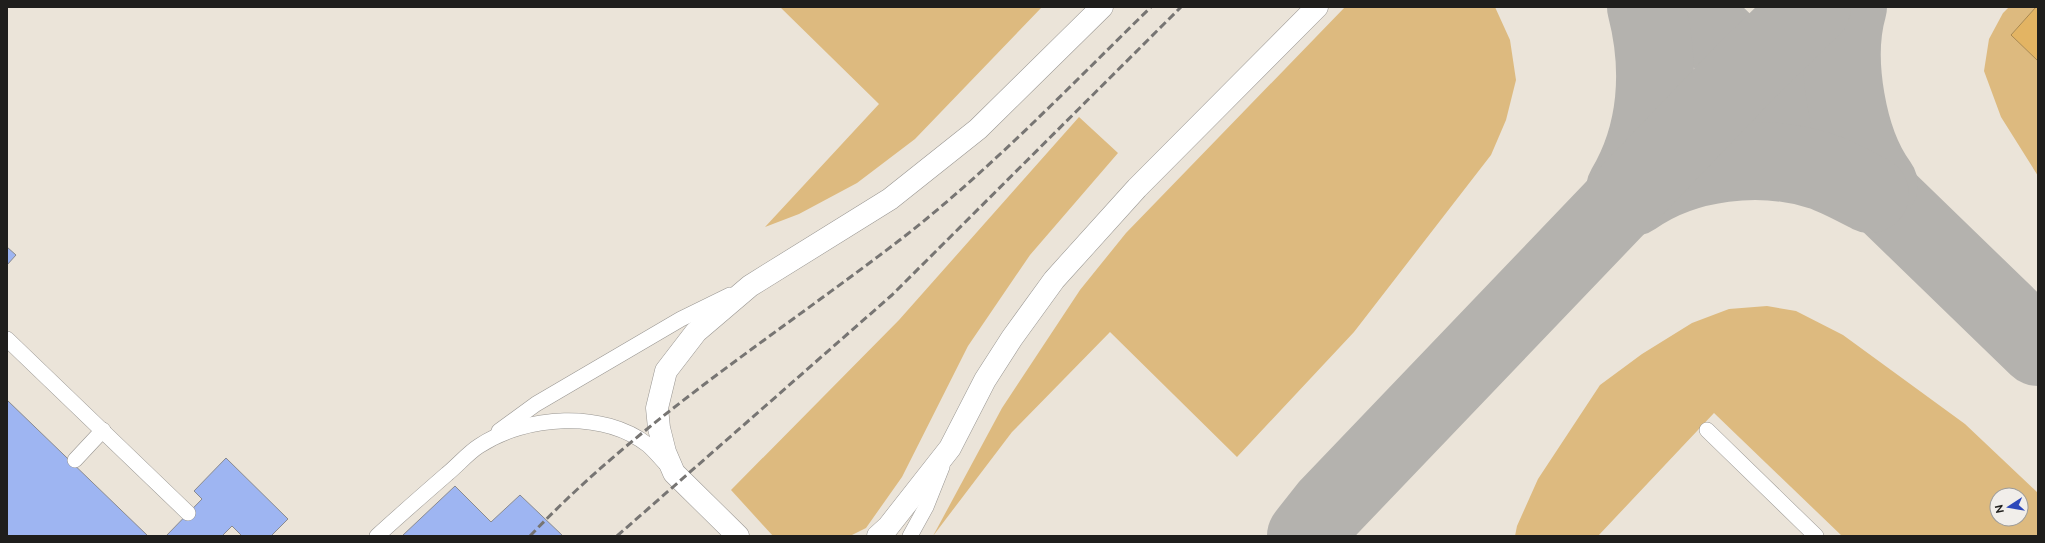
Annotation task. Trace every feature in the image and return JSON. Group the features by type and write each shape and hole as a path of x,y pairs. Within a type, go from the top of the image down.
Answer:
{"street":[{"path":"738,536 674,473 659,428 657,408 666,371 696,332 750,286 890,199 978,130 1102,7"},
{"path":"878,536 888,527 950,448 985,380 1012,338 1054,280 1138,188 1317,7"}],"lane":[{"path":"377,536 479,446 543,400 681,319 750,286"},
{"path":"7,339 188,513"},
{"path":"479,446 502,434 545,422 565,420 585,421 612,427 634,436 649,446 674,473"},
{"path":"75,460 103,430"},
{"path":"1707,430 1816,536"},
{"path":"910,536 926,507 950,448"}],"shaded area":[{"path":"7,7 2038,7 2038,536 7,536"},
{"path":"780,7 1042,7 915,139 857,183 799,214 765,227 879,104"},
{"path":"1345,7 1495,7 1510,40 1516,80 1506,120 1491,155 1354,332 1237,457 1110,332 1012,432 933,536 1002,408 1080,290 1126,233"},
{"path":"2009,7 2036,7 2011,35 2038,61 2038,176 2001,117 1984,71 1989,39 2003,13"},
{"path":"2036,7 2038,7 2038,61 2011,35"},
{"path":"1079,117 1118,153 1030,255 968,346 902,477 866,528 850,536 773,536 731,490 899,320"},
{"path":"1767,306 1796,311 1843,335 1965,424 2038,493 2038,536 1842,536 1714,413 1598,536 1515,536 1517,526 1538,479 1600,385 1642,354 1692,323 1729,309"}],"building":[{"path":"7,247 16,255 7,265"},
{"path":"7,400 148,536 7,536"},
{"path":"226,458 288,519 271,536 242,536 232,526 222,536 166,536 202,499 194,491"},
{"path":"455,486 491,522 520,495 563,536 402,536"}],"taxiway":[{"path":"1625,189 1636,168 1644,146 1654,101 1654,54 1646,7"},
{"path":"1687,7 2038,347"},
{"path":"1306,536 1328,508 1749,68 1812,7"},
{"path":"1848,7 1842,51 1846,99 1851,123 1859,146 1868,167 1879,185"},
{"path":"1633,197 1654,184 1676,175 1724,163 1749,161 1798,165 1821,171 1870,194"}],"railway":[{"path":"530,536 573,494 664,416 938,210 1031,125 1151,7"},
{"path":"617,536 892,295 1181,7"}]}
